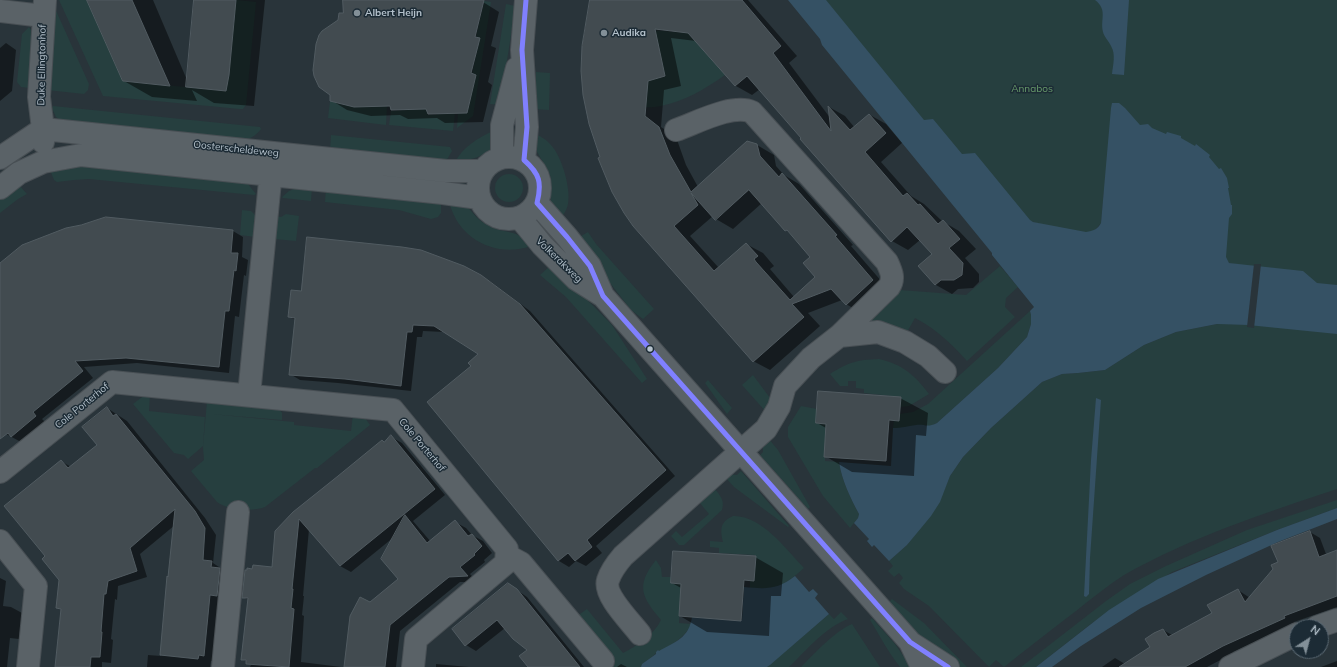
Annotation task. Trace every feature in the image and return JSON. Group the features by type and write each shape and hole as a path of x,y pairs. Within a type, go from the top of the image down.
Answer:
{"street":[{"path":"524,160 527,127 522,50 526,0"},
{"name":"Duke Ellingtonhof","path":"0,11 44,8 39,98 43,129 43,162"},
{"path":"502,157 502,125 522,50"},
{"path":"640,634 612,597 608,588 608,581 612,570 623,556 766,429 779,407 785,386 811,358 839,336 889,287 892,282 893,274 887,262 752,112 745,109 729,110 676,130"},
{"path":"0,158 43,129"},
{"name":"Oosterscheldeweg","path":"43,129 446,170 482,171"},
{"path":"249,395 273,152"},
{"path":"0,188 19,173 43,162 81,156 479,198"},
{"path":"513,156 524,160 534,168 539,179 540,191 536,203 530,212 520,218 503,219 488,212 479,198 477,184 482,171 490,162 502,157 513,156"},
{"name":"Volkerakweg","path":"536,203 567,237 590,266 603,296"},
{"name":"Volkerakweg","path":"520,218 542,245 576,278 603,296 910,642 948,667"},
{"path":"839,336 878,332 905,342 928,356 945,372"},
{"name":"Cole Porterhof","path":"0,472 112,382 393,410 507,549 508,556 522,563 603,661"},
{"path":"223,667 238,512"},
{"path":"0,541 36,586 28,667"},
{"path":"413,667 416,639 506,563 508,556"},
{"path":"1230,667 1289,638"},
{"name":"Volkerakweg","path":"910,642 922,667"}],"green space":[{"path":"59,0 87,0 123,81 226,91 236,0 256,2 246,105 243,109 240,109 103,96"},
{"name":"Annabos","path":"818,0 1337,0 1337,290 1229,263 1104,190 1101,223 1095,230 1081,237 1030,221 966,155 962,155 932,138"},
{"path":"484,1 491,2 473,116 457,128 458,113 467,113 476,75 472,74 480,38 476,37"},
{"path":"53,4 89,84 88,90 84,94 47,90"},
{"path":"506,4 515,6 500,105 490,104"},
{"path":"29,27 33,33 30,88 21,87 17,82 22,34"},
{"path":"637,29 688,33 725,75 687,98 658,107 636,107 646,80 665,77 661,61"},
{"path":"536,72 550,73 549,110 534,109"},
{"path":"330,101 387,105 386,125 328,118"},
{"path":"53,106 260,127 261,129 257,134 241,142 63,122 56,117 52,108"},
{"path":"427,109 428,115 455,113 453,131 389,125 391,111"},
{"path":"493,131 494,144 488,152 471,159 455,162 462,152 471,144 482,136"},
{"path":"533,133 547,141 555,150 565,173 569,197 566,210 560,221 551,203 551,178 536,150"},
{"path":"331,135 450,147 452,151 445,163 330,151"},
{"path":"88,165 239,180 248,184 256,194 89,179 57,182 54,180 50,170"},
{"path":"509,174 519,178 523,188 519,198 509,202 499,198 495,188 499,178"},
{"path":"18,184 27,194 0,213 0,197"},
{"path":"299,187 312,187 311,201 282,197 289,191"},
{"path":"326,188 441,199 441,213 438,217 431,219 399,210 325,202"},
{"path":"450,205 468,207 477,218 486,224 495,229 516,234 526,240 531,246 505,250 493,248 482,243 471,237 462,228"},
{"path":"242,210 251,211 255,215 259,215 255,237 240,235"},
{"path":"286,214 299,216 296,241 274,239 276,216 281,217"},
{"path":"588,232 596,244 654,309 643,319 631,310 576,239"},
{"path":"552,264 612,325 647,379 642,383 566,297 540,275"},
{"path":"1000,266 1018,287 1006,298 1005,307 1015,317 967,361 943,337 915,318 907,332 871,323 870,320 873,314 900,290 966,295"},
{"path":"1030,311 1031,324 1027,337 998,368 937,423 930,426 917,425 906,428 893,428 894,420 899,421 900,414 913,412 928,404"},
{"path":"1217,324 1337,325 1337,489 1202,537 1149,561 1111,584 1004,667 996,660 989,667 929,606 904,589 899,583 903,578 899,573 894,577 888,571 893,566 889,561 907,545 939,502 950,476 963,457 991,428 1042,382 1062,374 1105,370 1144,345 1176,332"},
{"path":"879,359 895,364 907,371 919,381 929,394 909,406 900,407 901,397 864,393 864,389 856,388 856,381 848,381 848,386 840,386 830,374 853,362"},
{"path":"753,375 773,402 767,413 742,385"},
{"path":"708,380 732,408 727,414 705,383"},
{"path":"146,394 150,394 149,411 205,417 203,446 188,459 184,455 174,453 133,404"},
{"path":"207,401 278,407 282,413 282,420 211,414 294,422 294,425 351,431 353,414 363,415 370,425 317,468 315,468 265,507 247,510 233,508 221,505 217,502 191,471 204,460 203,447"},
{"path":"801,406 817,409 816,423 826,424 825,461 839,462 844,482 859,514 858,518 850,528 823,496 788,437 788,427"},
{"path":"768,438 778,450 810,507 808,509 760,455 763,452 763,442"},
{"path":"741,471 789,526 788,527 734,487 725,477 728,474 737,475"},
{"path":"713,487 720,495 722,500 722,510 684,545 679,545 671,536 676,531 682,537 709,514 699,502"},
{"path":"1337,500 1337,508 1172,572 1092,623 1036,667 1021,667 1130,584 1166,566 1247,530"},
{"path":"733,516 743,517 763,527 781,543 804,568 791,579 779,586 750,588 750,581 754,580 755,555 719,553 719,548 710,547 710,541 723,542 721,530 723,523"},
{"path":"656,560 661,568 662,577 671,577 671,583 681,583 679,623 691,624 682,637 659,652 658,650 641,667 605,667 577,616 587,609 623,653 640,643 654,631 661,620 649,605 643,584 649,569"},
{"path":"892,599 924,623 967,667 958,667 920,636 889,602"},
{"path":"841,612 848,619 831,628 789,667 767,667 829,614 834,619"},
{"path":"872,618 895,644 911,667 900,667 870,620"},
{"path":"852,624 880,667 801,667 832,637 845,627"}],"water":[{"path":"788,0 826,0 924,120 933,119 962,154 975,153 1033,222 1086,232 1095,229 1100,225 1112,103 1119,103 1140,125 1148,124 1152,128 1166,134 1167,132 1181,136 1181,138 1195,146 1196,144 1210,155 1209,157 1219,169 1221,168 1227,178 1232,205 1232,214 1229,218 1226,257 1229,263 1303,271 1317,283 1337,285 1337,334 1248,325 1217,324 1176,332 1144,345 1105,370 1062,374 1042,382 991,428 963,457 950,476 940,502 931,516 907,545 889,561 874,545 872,547 867,541 869,539 854,523 859,514 844,482 839,462 891,466 893,428 916,425 928,426 937,423 998,368 1027,337 1031,324 1030,311 1034,307 992,255 992,253 822,45 820,39"},
{"path":"1095,0 1129,0 1124,75 1112,74 1114,60 1113,49 1104,36 1101,7"},
{"path":"1096,398 1101,400 1090,558 1089,594 1086,597 1084,596 1091,460"},
{"path":"1337,508 1337,519 1278,542 1206,575 1141,608 1081,646 1052,667 1036,667 1109,610 1158,579 1277,530"},
{"path":"795,576 809,592 813,589 818,594 815,598 829,614 767,667 641,667 642,664 656,654 658,650 659,651 676,642 684,635 688,630 692,617 742,620 744,587 771,588 789,581"}],"pier":[{"path":"1254,264 1261,264 1254,328 1247,327"}],"building":[{"path":"87,0 132,0 170,86 123,81"},
{"path":"194,0 236,0 229,75 226,91 186,87"},
{"path":"343,0 484,0 475,37 480,38 471,73 476,75 467,113 428,114 426,109 391,110 390,106 354,107 330,101 330,95 319,87 314,76 313,70 316,44 322,31 338,20 339,13 343,13"},
{"path":"590,0 742,0 781,46 773,53 831,131 828,106 850,130 869,114 886,133 865,152 903,196 907,193 918,205 920,204 938,224 943,220 960,239 949,248 963,263 962,275 954,280 941,280 935,285 918,266 932,254 907,227 891,242 800,139 801,138 747,76 735,86 688,33 655,29 665,76 648,81 645,116 659,127 670,155 691,192 747,141 757,144 760,156 779,177 782,173 837,235 835,236 873,280 846,305 831,289 792,304 804,317 753,362 633,226 612,192 598,158 600,157 589,124 583,95 581,71 582,46","holes":["749,190 785,231 787,230 810,257 803,263 815,277 790,300 756,262 754,259 758,256 746,243 714,271 674,226 698,205 691,193 715,220"]},
{"path":"106,217 233,230 231,253 238,253 236,271 234,270 229,311 225,311 219,367 126,358 75,361 83,371 33,412 36,416 11,437 8,433 0,439 0,263 22,245 66,228"},
{"path":"307,237 421,250 464,266 481,275 520,304 666,470 587,540 592,547 575,561 568,553 558,561 427,402 471,366 468,363 478,354 434,326 413,325 412,332 407,332 401,386 345,379 289,375 295,318 288,317 291,290 301,291"},
{"path":"818,391 901,397 899,421 889,420 886,461 824,457 826,424 816,423"},
{"path":"107,407 113,416 116,414 195,511 205,528 203,560 212,561 211,567 220,568 217,596 210,595 204,656 199,655 198,659 160,655 175,509 130,548 137,571 108,581 106,594 104,594 100,657 91,657 90,667 55,667 61,609 56,608 59,580 42,559 45,556 4,506 61,460 68,468 97,445 82,427"},
{"path":"391,435 435,489 340,566 299,519 292,589 291,608 294,609 289,667 246,664 246,660 241,660 248,598 242,598 245,570 247,570 247,568 252,569 253,565 272,567 275,531 293,512 382,440 384,442"},
{"path":"405,515 427,543 455,520 468,536 472,534 482,546 474,554 475,555 460,567 468,576 449,577 390,625 385,667 344,667 350,616 360,597 370,602 398,579 381,559"},
{"path":"1310,531 1319,557 1337,550 1337,596 1284,616 1285,618 1223,646 1185,667 1119,667 1150,647 1145,639 1154,633 1163,629 1168,637 1212,613 1207,605 1238,589 1245,602 1273,569 1271,565 1278,562 1271,546"},
{"path":"673,551 756,556 754,581 744,580 741,621 679,616 681,584 671,583"},
{"path":"508,583 517,589 580,667 528,667 519,656 527,650 513,639 497,620 465,646 452,629"}],"transit line":[{"path":"526,0 522,50 527,127 524,160 536,174 538,179 539,190 537,203 590,266 603,296 910,642 948,667"}],"place":[{"name":"Albert Heijn","path":"357,13"},
{"name":"Audika","path":"604,33"}]}
